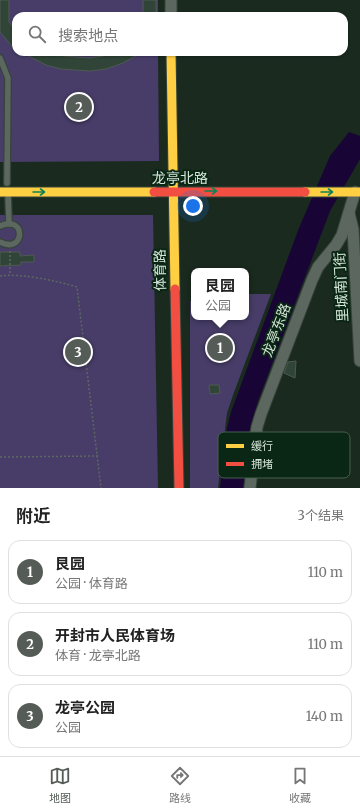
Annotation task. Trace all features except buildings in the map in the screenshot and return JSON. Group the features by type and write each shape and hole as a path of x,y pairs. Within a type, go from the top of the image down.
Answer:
{"street":[{"path":"171,0 171,12"},
{"name":"体育路","path":"171,56 179,488"},
{"path":"3,183 22,183"},
{"name":"龙亭北路","path":"4,192 354,192"},
{"name":"龙亭东路","path":"256,432 260,414 312,280 318,267 336,245 342,234 354,192"},
{"name":"里城南门街","path":"348,212 353,229 360,361"},
{"name":"龙亭东路","path":"250,488 251,478"}],"lane":[{"path":"0,58 8,78 3,183"},
{"path":"0,98 7,97"},
{"path":"4,192 9,224"},
{"path":"0,226 14,224 20,232 20,238 16,242 9,245 0,242"}],"path":[{"path":"9,245 10,275"},
{"path":"0,276 10,275 68,284 77,287 101,488"},
{"path":"0,457 98,456"}],"shaded area":[{"path":"0,0 158,0 158,12 12,12 12,56 158,56 159,161 0,162"},
{"path":"349,132 360,136 360,159 330,211 258,401 249,432 227,432 231,412 299,228 330,156"},
{"path":"0,215 153,215 158,488 0,488"},
{"path":"249,294 271,294 233,395 227,413 225,432 218,432 218,488 190,488 190,301 191,320 249,320"},
{"path":"221,478 244,478 243,488 220,488"}],"traffic: slow":[{"path":"171,56 175,289"},
{"path":"0,192 154,192"},
{"path":"305,192 360,192"}],"traffic: jam":[{"path":"154,192 305,192"},
{"path":"175,289 179,488"}],"place":[{"name":"开封市人民体育场","path":"79,107"},
{"name":"艮园","path":"220,348"},
{"name":"龙亭公园","path":"78,352"}]}
